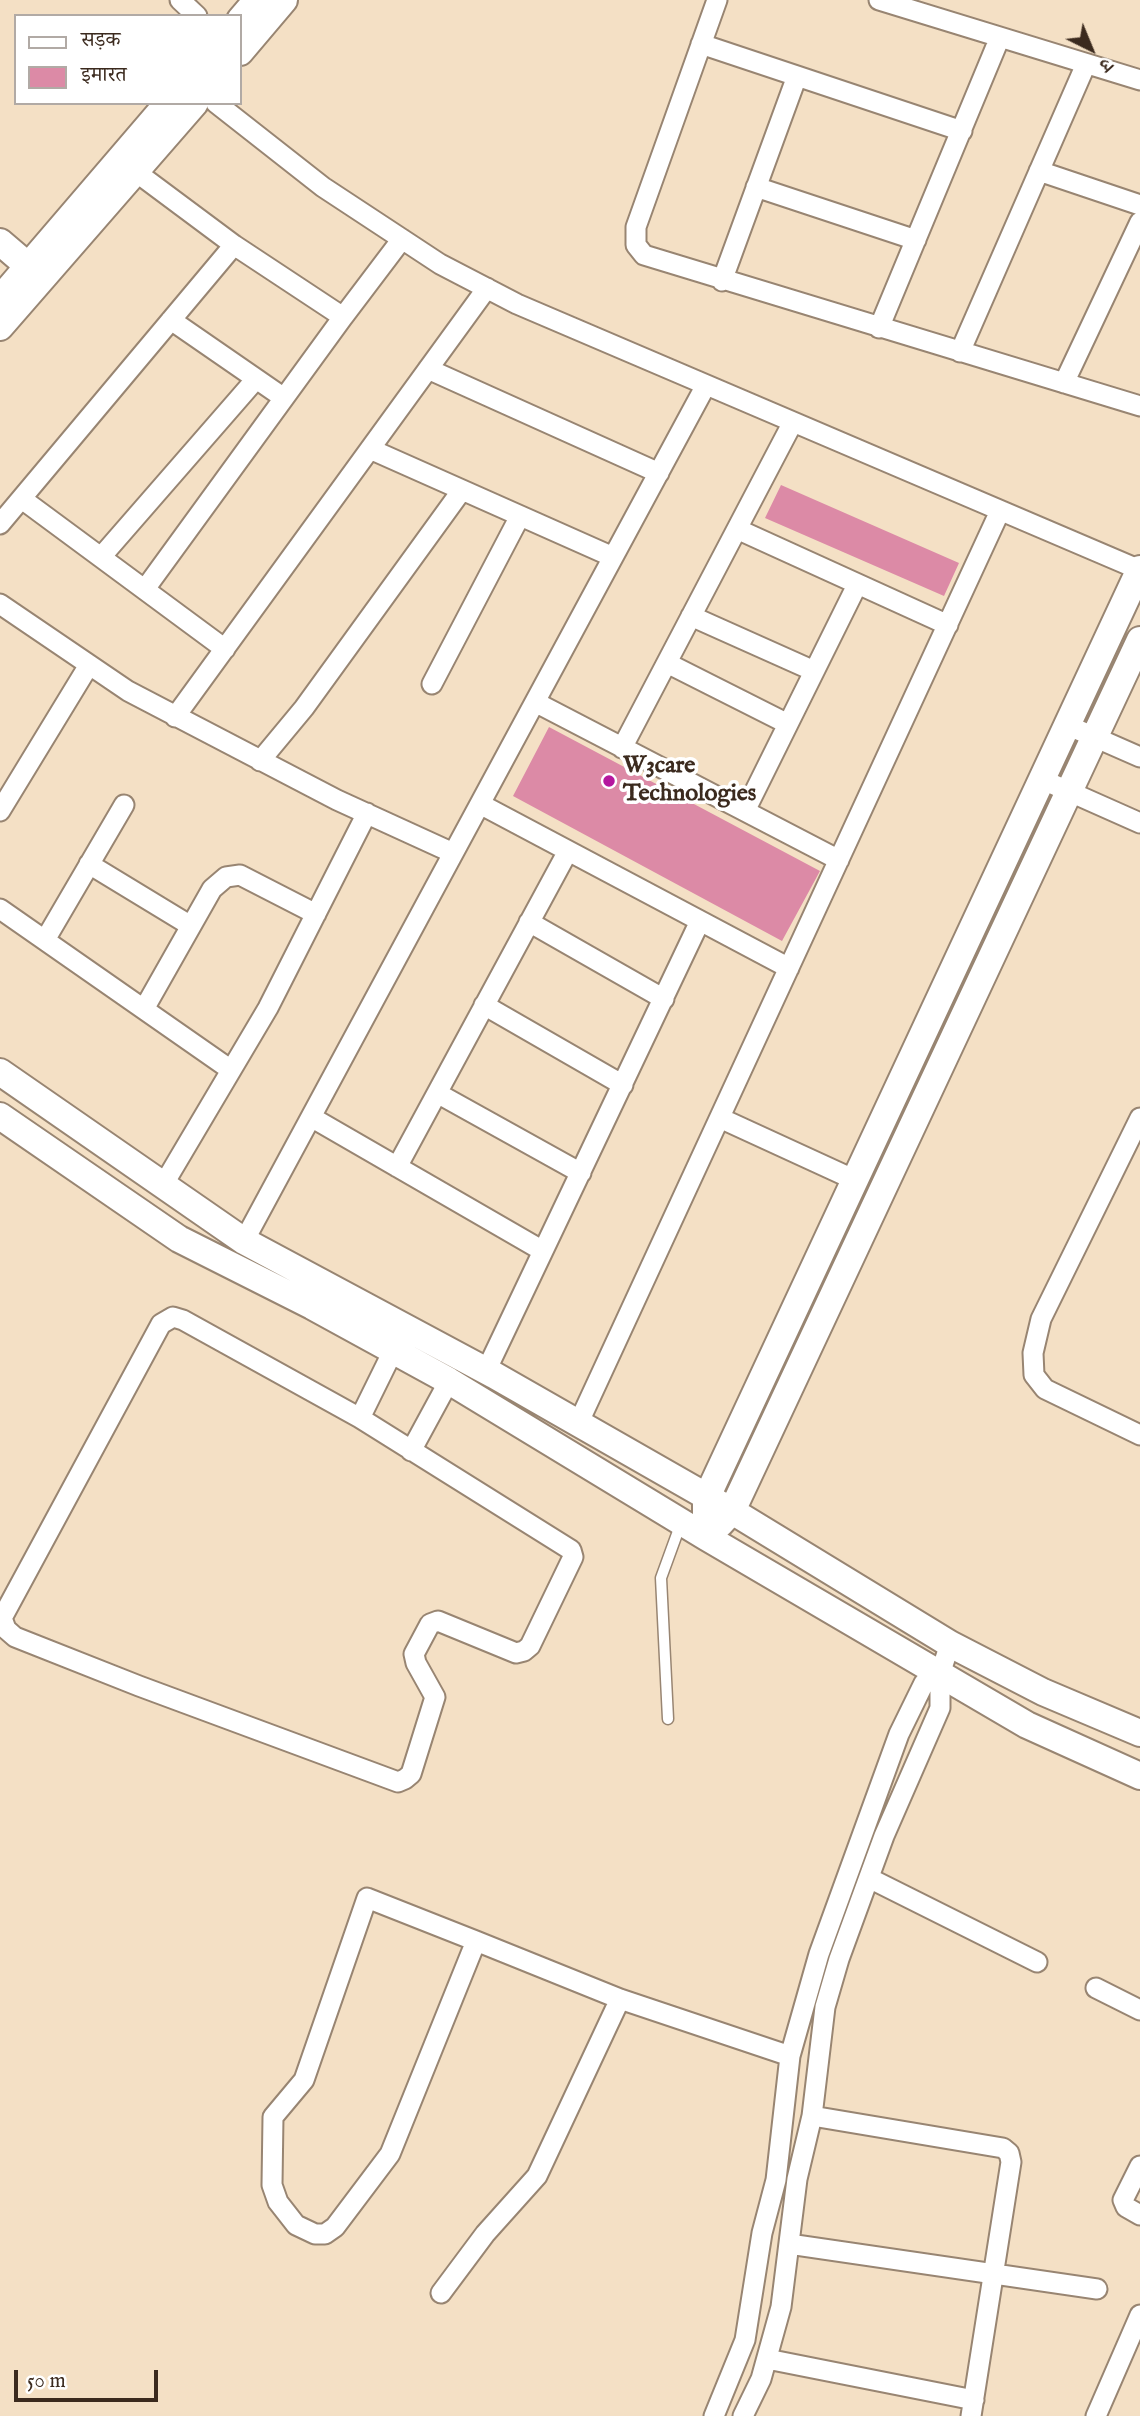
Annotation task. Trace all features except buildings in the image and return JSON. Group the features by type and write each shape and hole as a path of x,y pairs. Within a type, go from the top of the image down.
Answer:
{"street":[{"path":"180,0 195,14"},
{"path":"242,18 257,0"},
{"path":"242,50 284,0"},
{"path":"717,0 636,227 636,245 643,255 662,263 1140,406"},
{"path":"879,0 1140,80"},
{"path":"879,328 1000,37"},
{"path":"701,44 962,131"},
{"path":"960,352 1086,64"},
{"path":"723,281 797,76"},
{"path":"0,327 35,272 166,105"},
{"path":"0,299 35,272 136,172 193,105"},
{"path":"219,105 323,187 402,239 517,304 1140,569 706,1499 706,1537"},
{"path":"1039,171 1140,205"},
{"path":"136,172 234,245 343,317"},
{"path":"757,187 916,240"},
{"path":"1064,383 1140,222"},
{"path":"145,589 402,239"},
{"path":"0,242 35,272"},
{"path":"0,524 234,245"},
{"path":"175,717 487,288"},
{"path":"171,320 284,398"},
{"path":"428,369 659,473"},
{"path":"101,557 257,379"},
{"path":"244,1241 706,385"},
{"path":"622,748 793,422"},
{"path":"370,449 613,557"},
{"path":"260,761 304,708 462,490"},
{"path":"22,499 225,649"},
{"path":"578,1424 1000,511"},
{"path":"432,684 520,516"},
{"path":"737,529 948,625"},
{"path":"745,811 857,585"},
{"path":"0,604 128,691 175,717 260,761 453,853"},
{"path":"691,616 814,671"},
{"path":"706,1537 732,1511 1140,640"},
{"path":"667,663 788,724"},
{"path":"0,811 89,665"},
{"path":"535,702 839,860"},
{"path":"1067,725 1140,757"},
{"path":"1041,779 1140,823"},
{"path":"45,940 124,804"},
{"path":"480,804 789,968"},
{"path":"162,1187 268,1008 367,813"},
{"path":"397,1167 568,850"},
{"path":"89,864 191,926"},
{"path":"145,1009 212,889 226,877 240,875 316,914"},
{"path":"0,909 231,1070"},
{"path":"486,1371 701,921"},
{"path":"529,922 664,999"},
{"path":"484,1005 623,1085"},
{"path":"0,1072 162,1187 244,1241 486,1371 706,1499 732,1511 950,1644 1044,1692 1140,1733"},
{"path":"437,1093 581,1173"},
{"path":"0,1116 178,1239 449,1381 706,1537 1027,1725 1140,1776"},
{"path":"311,1117 543,1251"},
{"path":"720,1118 855,1180"},
{"path":"1140,1118 1041,1319 1032,1353 1034,1375 1045,1388 1140,1435"},
{"path":"173,1317 360,1418 411,1451 570,1550 573,1557 530,1646 524,1651 516,1653 438,1621 430,1624 414,1654 435,1697 411,1774 398,1783 27,1642 6,1629 2,1618 8,1606 161,1324 173,1317"},
{"path":"360,1418 393,1351"},
{"path":"411,1451 449,1381"},
{"path":"743,2416 767,2360 781,2307 797,2179 812,2116 825,2007 839,1959 869,1878 940,1708 940,1674 950,1644"},
{"path":"714,2416 748,2330 762,2233 776,2180 790,2056 830,1918 899,1734 923,1683 940,1674"},
{"path":"869,1878 1037,1962"},
{"path":"475,1941 390,2154 335,2227 325,2234 315,2234 296,2225 278,2202 272,2185 272,2117 304,2080 368,1898 620,1999 790,2056"},
{"path":"1097,1988 1140,2010"},
{"path":"441,2292 485,2234 537,2176 620,1999"},
{"path":"767,2360 973,2408 1011,2162 1009,2153 1003,2148 812,2116"},
{"path":"1140,2166 1123,2200 1126,2207 1140,2215"},
{"path":"789,2244 1097,2289"},
{"path":"1096,2416 1140,2315"}],"lane":[{"path":"668,1719 661,1578 681,1522"}],"place":[{"name":"W3care Technologies","path":"609,781"}]}
